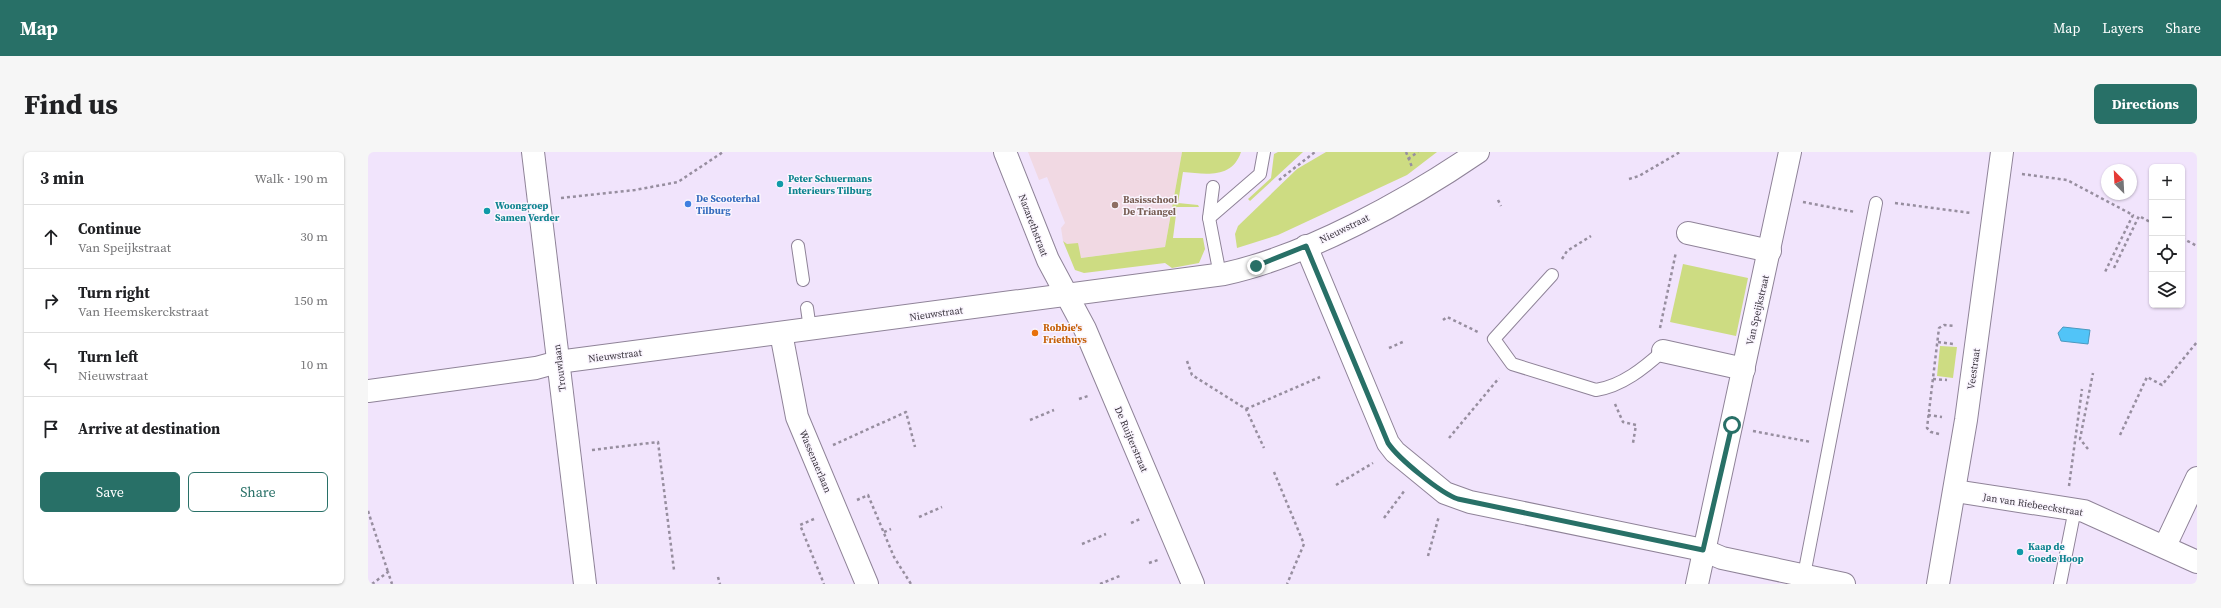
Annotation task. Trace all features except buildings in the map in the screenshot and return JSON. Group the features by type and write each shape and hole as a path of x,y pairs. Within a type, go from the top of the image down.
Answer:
{"street":[{"name":"Trouwlaan","path":"533,152 585,584"},
{"name":"Nazarethstraat","path":"1005,152 1048,260 1067,295"},
{"name":"Nieuwstraat","path":"368,391 536,368 558,362 781,333 808,319 1067,295 1220,275 1250,267 1306,246 1401,199 1478,152"},
{"name":"Van Speijkstraat","path":"1697,584 1703,550 1782,197 1790,152"},
{"name":"Veestraat","path":"1938,584 1955,491 1979,329 2001,162"},
{"path":"1688,233 1770,251"},
{"path":"1306,246 1385,435 1394,451 1445,493 1470,502 1703,550 1722,558 1812,579 1844,584"},
{"name":"De Ruijterstraat","path":"1067,295 1085,329 1193,584"},
{"name":"Wassenaerlaan","path":"781,333 794,407 812,454 867,584"},
{"path":"1663,351 1744,369"},
{"path":"2165,546 2197,478"},
{"name":"Jan van Riebeeckstraat","path":"1955,491 2094,514 2197,562"}],"lane":[{"path":"1209,218 1260,174 1264,152"},
{"path":"1213,187 1209,218 1220,275"},
{"path":"1812,579 1829,446 1876,203"},
{"path":"798,246 803,280"},
{"path":"1552,275 1494,339 1512,364 1596,390 1608,388 1648,365 1663,351"},
{"path":"2060,584 2070,509"}],"path":[{"path":"539,201 667,185 678,182 723,152"},
{"path":"1273,185 1295,165 1315,152"},
{"path":"1408,159 1418,152"},
{"path":"1629,179 1639,176 1680,152"},
{"path":"2001,162 2067,180 2133,215 2104,274"},
{"path":"1782,197 1874,216"},
{"path":"1498,200 1501,206"},
{"path":"1876,203 1882,202 1994,216"},
{"path":"2114,268 2139,216 2149,221"},
{"path":"1663,351 1658,342 1678,239 1688,233"},
{"path":"1566,251 1591,236"},
{"path":"2185,240 2197,246"},
{"path":"1443,320 1447,317 1494,339"},
{"path":"1963,437 1931,432 1927,428 1934,359 1939,328 1944,325 1979,329"},
{"path":"1389,348 1405,341"},
{"path":"2120,434 2147,377 2162,385 2197,342"},
{"path":"1187,361 1192,375 1246,409 1264,448"},
{"path":"1450,438 1512,364"},
{"path":"2088,449 2080,439 2093,373"},
{"path":"1246,409 1320,378"},
{"path":"1608,388 1623,422 1636,425 1633,443"},
{"path":"2070,509 2082,389"},
{"path":"1030,420 1054,410"},
{"path":"812,454 906,412 915,447"},
{"path":"1732,425 1829,446"},
{"path":"569,453 658,442 674,570"},
{"path":"1336,485 1394,451"},
{"path":"1274,472 1304,544 1287,584"},
{"path":"1384,518 1412,482 1421,474"},
{"path":"1428,556 1445,493"},
{"path":"919,517 942,507"},
{"path":"368,511 392,584"},
{"path":"884,532 891,529"},
{"path":"1082,544 1106,534"},
{"path":"372,584 388,572"},
{"path":"1100,584 1122,575"},
{"path":"718,577 720,584"}],"shaded area":[{"name":"Basisschool De Triangel","path":"1028,152 1182,152 1165,247 1080,258 1063,241 1061,228 1065,223 1047,177 1039,180"}],"green space":[{"path":"1182,152 1241,152 1237,161 1225,171 1209,174 1183,172 1178,203 1198,205 1199,207 1177,207 1173,238 1203,238 1205,249 1199,263 1172,268 1165,263 1084,273 1075,270 1063,241 1067,244 1078,243 1081,258 1165,247"},
{"path":"1278,152 1303,152 1250,201 1248,199 1271,178 1274,154"},
{"path":"1326,152 1437,152 1407,175 1278,235 1237,248 1235,234 1238,226 1297,169"},
{"path":"1683,264 1748,278 1736,336 1670,322"},
{"path":"1940,346 1957,347 1953,378 1937,376"}],"water":[{"path":"2063,327 2090,330 2088,344 2061,341 2058,333"}],"place":[{"name":"Peter Schuermans Interieurs Tilburg","path":"780,184"},
{"name":"De Scooterhal Tilburg","path":"688,204"},
{"name":"Basisschool De Triangel","path":"1115,205"},
{"name":"Woongroep Samen Verder","path":"487,211"},
{"name":"Robbie's Friethuys","path":"1035,333"},
{"name":"Kaap de Goede Hoop","path":"2020,552"}],"route":[{"path":"1256,266 1306,246 1388,443 1395,452 1421,474 1453,498 1703,550 1732,425"}]}
